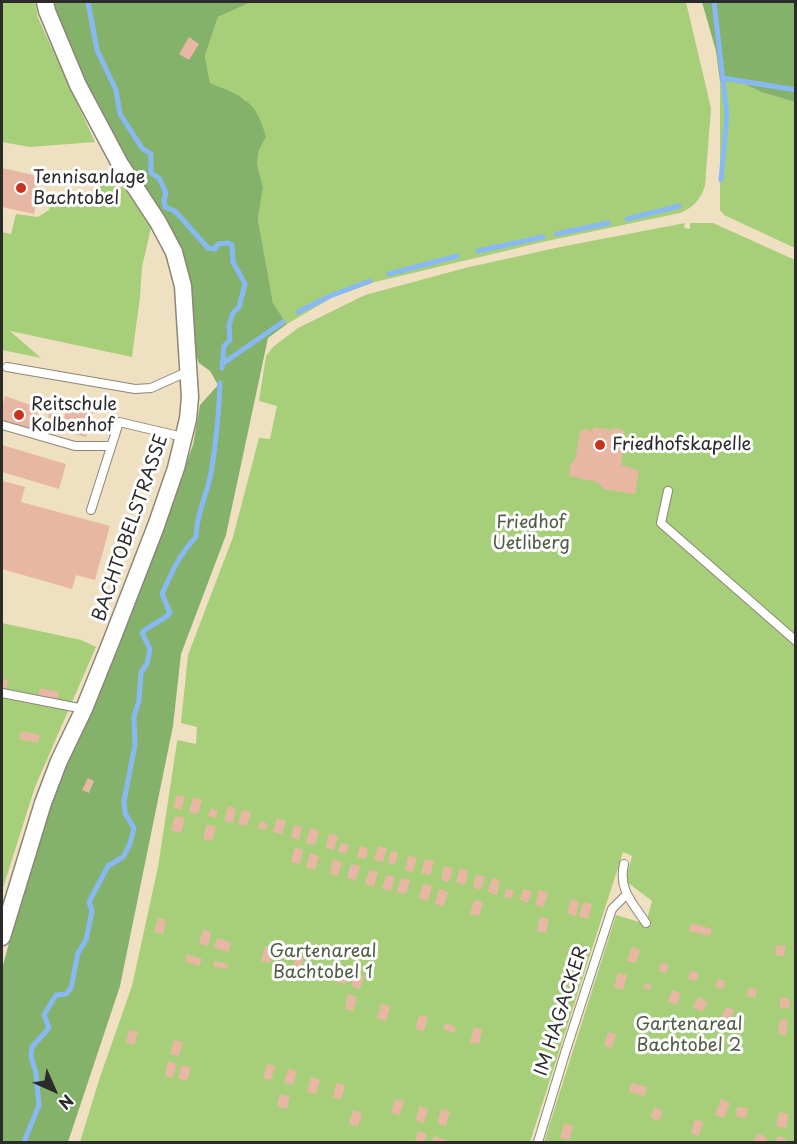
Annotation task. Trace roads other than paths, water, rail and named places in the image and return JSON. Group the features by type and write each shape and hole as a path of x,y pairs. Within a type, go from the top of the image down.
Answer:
{"street":[{"name":"BACHTOBELSTRASSE","path":"2,937 43,803 59,761 84,709 156,526 176,468 189,408 189,371 183,286 174,252 158,222 120,164 75,79 45,2"}],"lane":[{"path":"7,367 135,389 151,388 189,371"},
{"path":"91,510 118,422 183,438"},
{"path":"2,425 75,446 111,446"},
{"path":"669,491 661,523 795,641"},
{"path":"2,693 84,709"},
{"path":"624,864 621,877 627,894 646,923"},
{"name":"IM HAGACKER","path":"538,1143 612,909 627,894"}],"waterway":[{"path":"88,2 97,50 116,90 120,114 142,148 151,154 151,173 159,178 166,193 165,207 175,211 208,248 215,249 218,244 232,245 233,262 245,284 239,307 233,313 229,325 230,340 224,346 222,368"},
{"path":"714,2 727,115 721,180"},
{"path":"723,78 796,90"},
{"path":"627,219 679,206"},
{"path":"557,234 608,223"},
{"path":"478,251 543,237"},
{"path":"389,274 457,256"},
{"path":"298,312 330,296 370,281"},
{"path":"222,364 283,322"},
{"path":"24,1142 39,1105 36,1073 31,1056 32,1047 49,1028 44,1015 56,995 66,994 71,988 78,953 86,940 92,911 89,902 108,866 123,857 130,844 134,828 125,813 124,801 135,745 134,716 139,701 141,672 147,664 150,649 142,633 170,613 162,594 172,571 196,537 213,462 220,383"}],"place":[{"name":"Tennisanlage Bachtobel","path":"21,188"},
{"name":"Reitschule Kolbenhof","path":"19,415"},
{"name":"Friedhofskapelle","path":"600,445"}],"park label":[{"name":"Friedhof Uetliberg","path":"531,533"},
{"name":"Gartenareal Bachtobel 1","path":"323,962"},
{"name":"Gartenareal Bachtobel 2","path":"689,1035"}]}
